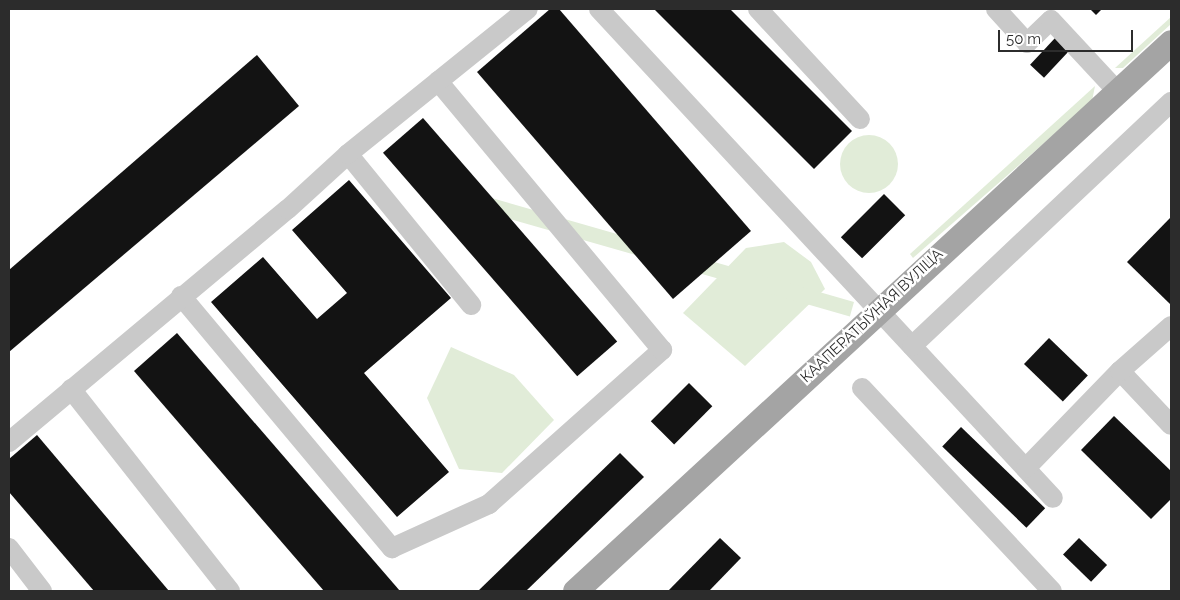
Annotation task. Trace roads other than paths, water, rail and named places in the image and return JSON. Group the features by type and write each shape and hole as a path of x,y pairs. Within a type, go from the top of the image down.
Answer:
{"main road":[{"name":"КААПЕРАТЫЎНАЯ ВУЛІЦА","path":"575,591 878,309 1171,42"}],"street":[{"path":"9,442 348,154 528,9"},
{"path":"598,9 778,207 878,309 1053,498"},
{"path":"758,9 860,120"},
{"path":"996,9 1027,42 1051,20 1117,91"},
{"path":"181,296 392,548 489,504 662,350 438,81"},
{"path":"912,346 1171,102"},
{"path":"348,154 471,305"},
{"path":"1026,468 1120,371 1171,326"},
{"path":"1120,371 1171,425"},
{"path":"862,388 1052,591"},
{"path":"71,389 230,591"},
{"path":"9,548 42,591"}]}
